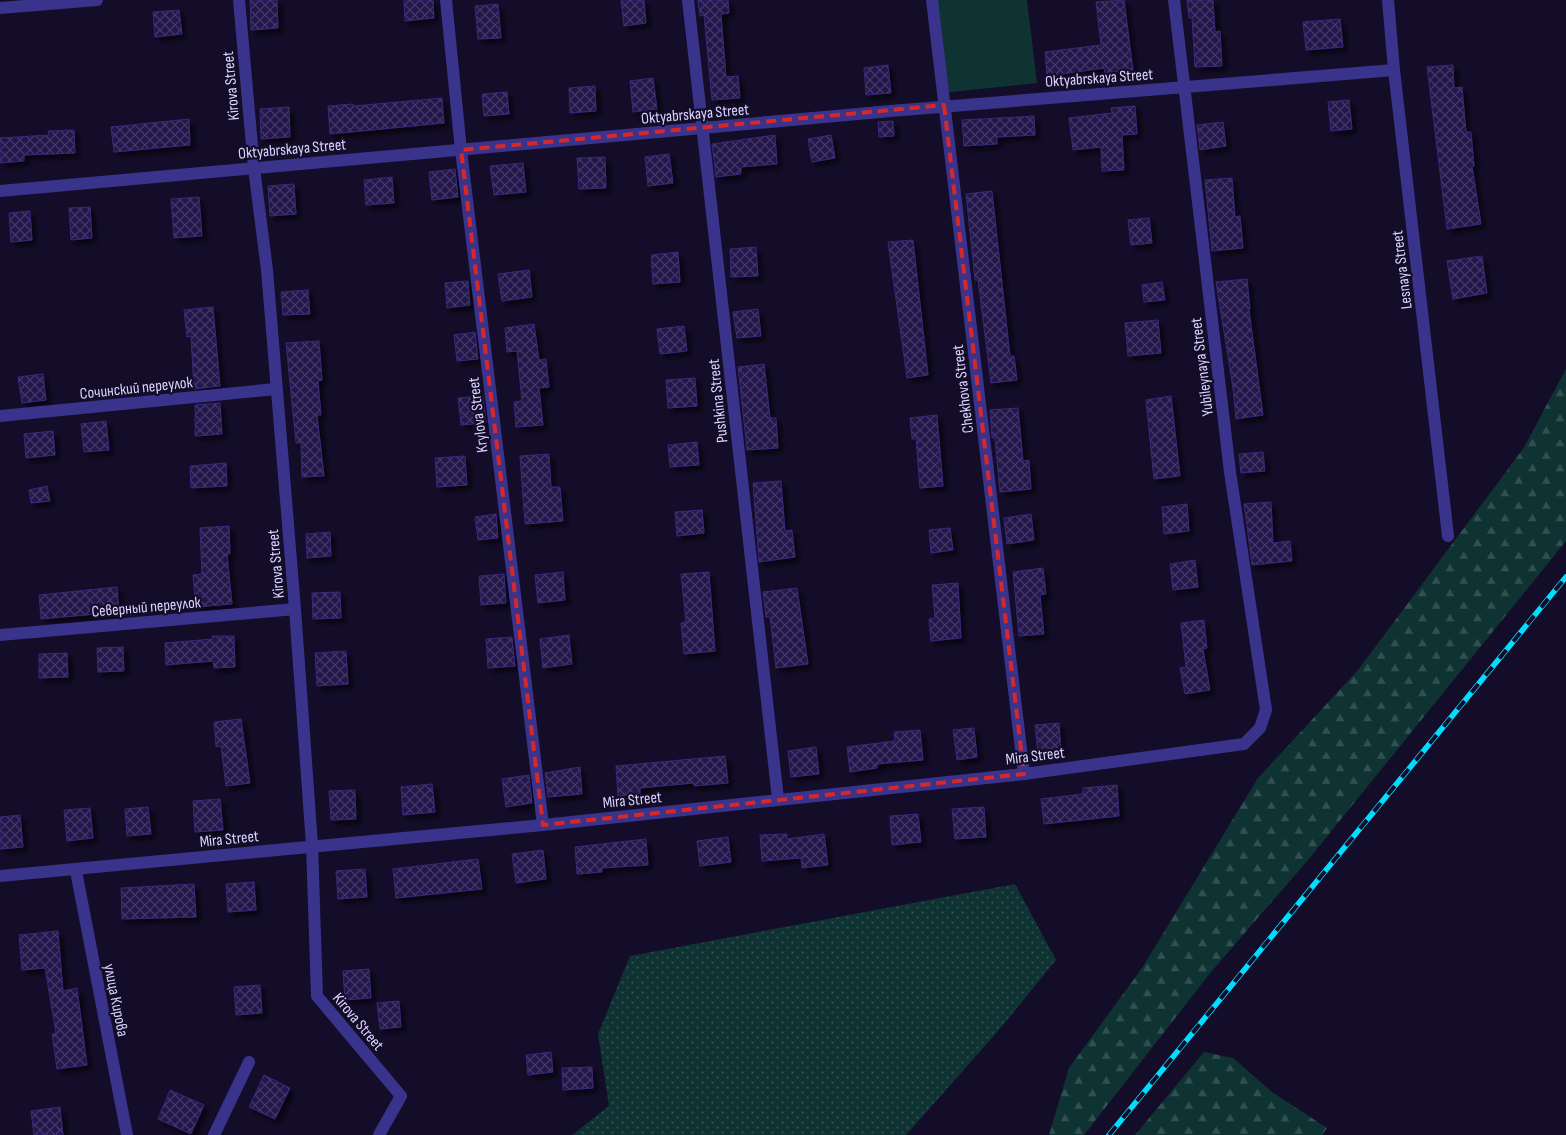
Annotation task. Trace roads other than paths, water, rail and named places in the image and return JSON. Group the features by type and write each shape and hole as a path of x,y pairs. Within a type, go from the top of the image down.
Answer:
{"street":[{"path":"0,8 97,0"},
{"name":"Kirova Street","path":"239,0 254,168 267,270 295,609 312,846 317,996 401,1096 379,1135"},
{"name":"Krylova Street","path":"446,0 461,150 543,825"},
{"name":"Pushkina Street","path":"688,0 778,799"},
{"name":"Chekhova Street","path":"932,0 1024,774"},
{"name":"Yubileynaya Street","path":"1174,0 1230,472 1266,710 1260,728"},
{"name":"Lesnaya Street","path":"1388,0 1394,70 1448,536"},
{"name":"Oktyabrskaya Street","path":"0,191 702,129 944,105 1394,70"},
{"name":"Сочинский переулок","path":"0,416 276,389"},
{"name":"Северный переулок","path":"0,635 295,609"},
{"name":"Mira Street","path":"0,876 76,871 312,846 543,825 1024,774 1244,744 1260,728"},
{"name":"улица Кирова","path":"76,871 127,1135"},
{"path":"214,1135 249,1062"}],"railway":[{"path":"1109,1135 1566,577"}]}
